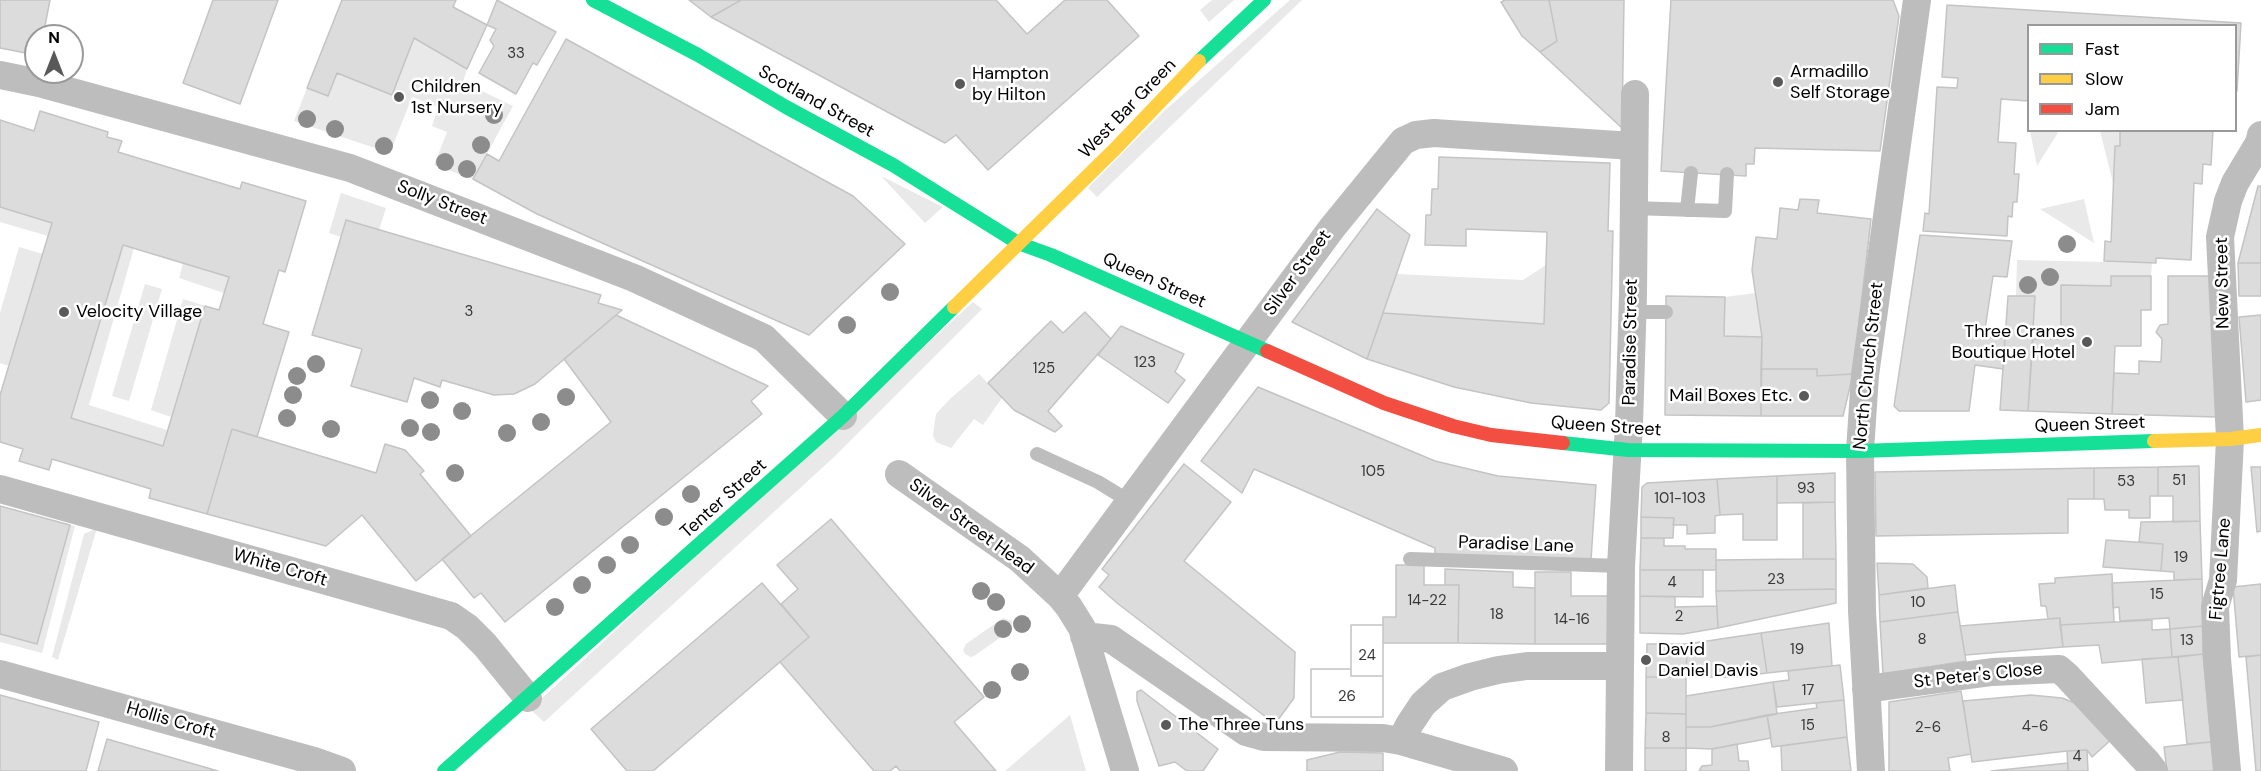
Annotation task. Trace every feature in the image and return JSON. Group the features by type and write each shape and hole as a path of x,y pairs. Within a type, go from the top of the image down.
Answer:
{"street":[{"name":"Scotland Street","path":"593,0 698,55 786,107 893,165 1018,243"},
{"name":"West Bar Green","path":"1018,243 1115,149 1206,54 1264,0"},
{"name":"North Church Street","path":"1871,771 1862,611 1860,451 1865,375 1917,0"},
{"name":"Solly Street","path":"0,75 39,83 350,168 634,278 764,338 843,416"},
{"name":"Paradise Street","path":"1619,771 1621,566 1628,450 1635,93"},
{"name":"Silver Street","path":"1060,596 1332,228 1403,141 1416,135 1434,133 1633,146"},
{"name":"New Street","path":"2230,439 2220,237 2228,201 2235,183 2259,143 2261,135"},
{"name":"Queen Street","path":"1018,243 1051,255 1384,403 1453,426 1491,435 1628,450 1860,451 2230,439 2261,435"},
{"name":"Tenter Street","path":"444,771 843,416 1018,243"},
{"name":"Figtree Lane","path":"2227,771 2217,659 2216,607 2223,580 2230,439"},
{"name":"Silver Street Head","path":"899,474 1020,559 1060,596 1082,628 1125,771"},
{"name":"White Croft","path":"0,489 451,616 468,627 485,645 528,698"},
{"path":"1084,636 1111,639 1246,732 1264,737 1383,738 1401,741 1504,771"},
{"path":"1401,741 1413,718 1442,687 1470,677 1527,666 1620,666"},
{"name":"St Peter's Close","path":"1866,689 1992,672 2059,669 2154,771"},
{"name":"Hollis Croft","path":"8,680 314,761 342,771"}],"lane":[{"path":"1687,210 1690,173"},
{"path":"1633,208 1725,211 1728,174"},
{"path":"1632,312 1666,312"},
{"path":"1037,454 1098,482 1129,501"},
{"name":"Paradise Lane","path":"1410,559 1621,566"}],"shaded area":[{"path":"1212,0 1234,0 1209,22 1200,10"},
{"path":"1290,0 1302,0 1097,197 1088,188 1162,113"},
{"path":"414,38 467,69 463,82 513,106 473,179 434,165 447,132 432,126 438,107 412,97 390,153 294,121 307,88 328,96 337,73 392,94"},
{"path":"2030,132 2058,132 2037,166"},
{"path":"2100,132 2120,132 2120,146 2115,146 2113,183"},
{"path":"881,176 943,207 925,223"},
{"path":"341,193 386,208 379,230 346,220 341,237 329,233"},
{"path":"2084,199 2094,243 2040,209"},
{"path":"0,207 52,223 48,236 0,222"},
{"path":"123,245 134,248 89,405 167,430 163,446 71,418"},
{"path":"19,247 43,254 9,366 0,363 0,313"},
{"path":"2017,260 2152,263 2151,276 2111,276 2111,286 2061,339 2033,339 2035,297 2016,296"},
{"path":"183,263 229,277 224,293 179,278"},
{"path":"1546,265 1544,324 1383,313 1396,274 1523,280"},
{"path":"145,284 162,289 129,401 112,396"},
{"path":"1755,293 1762,337 1724,336 1725,297"},
{"path":"183,299 205,306 171,417 151,410"},
{"path":"973,302 982,309 833,458 544,722 530,709"},
{"path":"979,374 1002,398 983,425 974,419 951,448 936,442 933,435 936,414"},
{"path":"70,525 75,526 42,653 0,642 0,634 37,644"},
{"path":"97,528 58,660 52,657 84,534"},
{"path":"1003,618 1012,621 1011,630 974,656 965,654 963,650 966,644"},
{"path":"1070,715 1086,771 1005,771"}],"building":[{"path":"0,0 50,0 45,24 24,24 24,53 0,48"},
{"path":"213,0 278,0 240,104 183,83"},
{"path":"342,0 456,0 453,7 487,25 467,69 414,38 392,95 337,73 328,96 307,88"},
{"path":"497,0 556,32 537,65 533,63 516,94 479,73 494,46 490,40 496,29 487,25"},
{"path":"689,0 741,0 711,17"},
{"name":"Hampton by Hilton","path":"741,0 996,0 1027,34 1065,0 1107,0 1139,36 988,170 956,135 945,143 711,17"},
{"path":"1505,0 1549,0 1557,41 1540,52 1522,36 1501,2"},
{"path":"1549,0 1624,0 1622,128 1540,52 1557,41"},
{"name":"Armadillo Self Storage","path":"1671,0 1893,0 1899,16 1880,151 1755,148 1754,164 1746,164 1746,176 1661,171"},
{"path":"1947,5 2241,23 2237,91 2237,24 2027,24 2027,101 2001,99 1998,142 2016,143 2014,174 2019,174 2017,202 2013,202 2012,217 2008,216 2007,236 1923,231 1925,213 1929,214 1937,87 1957,88 1958,78 1942,77"},
{"path":"566,39 853,196 905,244 809,335 537,214 473,179 487,154 499,161"},
{"name":"Velocity Village","path":"40,111 108,132 107,137 122,141 118,152 240,189 242,182 306,201 285,272 279,270 263,324 289,332 257,437 232,429 207,514 149,498 151,489 52,459 49,470 19,461 23,449 0,442 0,395 52,223 0,207 0,120 34,131","holes":["123,245 229,277 219,310 205,306 163,446 71,418"]},
{"path":"2120,132 2213,132 2211,165 2203,164 2202,184 2194,183 2191,260 2156,258 2156,263 2104,261 2105,241 2111,242 2115,146 2120,146"},
{"path":"1439,157 1610,163 1608,231 1613,231 1609,403 1601,410 1531,403 1454,387 1367,359 1383,313 1544,324 1547,232 1466,229 1466,246 1425,245 1426,215 1431,215 1432,189 1438,189"},
{"path":"2258,186 2261,186 2261,263 2238,263"},
{"path":"1800,199 1819,200 1817,213 1871,219 1853,374 1817,376 1817,369 1761,369 1762,337 1752,270 1756,237 1777,239 1780,208 1798,210"},
{"path":"1377,209 1410,235 1367,359 1292,322"},
{"path":"346,220 601,295 598,303 622,310 535,384 514,394 494,395 442,380 440,387 414,378 407,402 351,386 362,349 312,335"},
{"path":"1920,235 2012,241 2007,277 1993,276 1984,336 2005,338 2003,369 1975,365 1969,411 1899,411 1894,406"},
{"path":"2238,263 2261,263 2261,296 2239,296"},
{"name":"Three Cranes Boutique Hotel","path":"2111,276 2151,276 2151,310 2141,310 2141,346 2115,346 2112,414 2028,411 2033,339 2061,339 2061,285 2111,286"},
{"path":"2168,276 2213,276 2216,417 2112,414 2114,373 2139,374 2139,361 2161,362 2162,339 2156,332 2160,325 2168,324"},
{"path":"1666,296 1725,297 1724,336 1762,337 1761,416 1665,415"},
{"path":"2008,296 2035,296 2028,411 2000,410"},
{"path":"1085,312 1111,339 1048,411 1062,426 1055,432 1014,410 988,383 1051,321 1063,333"},
{"path":"616,315 768,386 751,401 762,414 505,622 481,593 474,598 442,559 611,422 564,359"},
{"path":"2261,315 2261,400 2246,402 2239,317"},
{"path":"1121,326 1184,354 1175,372 1185,380 1168,403 1098,355"},
{"name":"Mail Boxes Etc.","path":"1761,369 1817,369 1817,376 1853,374 1843,416 1761,416"},
{"path":"1258,387 1435,461 1498,476 1596,485 1591,560 1435,555 1435,548 1254,469 1242,493 1201,461"},
{"path":"232,429 376,473 385,444 405,450 424,471 420,474 471,536 416,581 362,515 326,546 207,514"},
{"path":"1184,464 1231,502 1184,561 1295,652 1294,698 1275,724 1099,587 1109,575 1102,569"},
{"path":"2199,466 2200,521 2173,522 2173,496 2158,496 2158,467"},
{"path":"2158,467 2158,496 2150,496 2150,518 2129,518 2129,510 2105,510 2104,499 2094,499 2094,468"},
{"path":"2251,467 2261,467 2261,531 2257,532"},
{"path":"2094,468 2094,499 2068,499 2068,533 1876,536 1875,472"},
{"path":"1835,473 1835,502 1777,503 1777,476"},
{"path":"1777,476 1777,540 1743,540 1743,514 1720,515 1717,479"},
{"path":"1717,479 1720,515 1715,516 1715,533 1687,534 1687,525 1673,525 1674,518 1641,517 1642,487 1647,483"},
{"path":"1835,502 1836,559 1803,559 1803,503"},
{"path":"0,506 70,525 37,644 0,634"},
{"path":"1641,517 1674,518 1673,538 1641,538"},
{"path":"831,519 984,697 954,722 996,771 900,771 896,766 890,771 874,771 780,662 809,637 781,604 798,589 777,565"},
{"path":"2200,521 2202,579 2174,580 2174,572 2161,571 2163,544 2139,542 2141,522"},
{"path":"1641,538 1664,538 1664,546 1716,549 1716,570 1640,570"},
{"path":"2106,540 2163,544 2161,571 2103,567"},
{"path":"1836,559 1836,589 1716,591 1716,560"},
{"path":"1877,563 1913,564 1927,577 1928,588 1879,595"},
{"path":"1396,565 1424,565 1424,585 1459,585 1458,643 1383,643 1383,617 1396,617"},
{"path":"1445,569 1513,572 1513,587 1535,588 1535,644 1458,643 1459,585 1445,585"},
{"path":"1640,570 1703,570 1703,597 1640,596"},
{"path":"1535,572 1571,572 1571,596 1610,596 1610,644 1535,644"},
{"path":"2112,574 2114,622 2060,625 2060,618 2048,619 2046,606 2041,606 2039,584 2055,583 2055,578"},
{"path":"2202,579 2203,626 2170,629 2169,618 2120,621 2119,607 2113,608 2112,583"},
{"path":"762,583 809,637 653,771 627,771 591,729"},
{"path":"2261,584 2261,655 2239,657 2233,587"},
{"path":"1955,585 1958,612 1880,622 1879,595"},
{"path":"1836,589 1836,603 1718,628 1716,591"},
{"path":"1640,596 1675,597 1675,607 1717,606 1718,628 1683,634 1640,633"},
{"path":"1958,612 1966,661 1883,674 1880,622"},
{"path":"2060,618 2063,647 1965,655 1960,626"},
{"path":"2152,620 2152,630 2170,629 2172,657 2102,663 2099,645 2063,647 2060,625"},
{"path":"1829,623 1832,666 1767,673 1761,633"},
{"path":"1351,625 1383,625 1383,676 1351,676"},
{"path":"1351,625 1383,625 1383,717 1311,717 1311,669 1351,669"},
{"path":"2203,626 2203,654 2172,657 2170,629"},
{"path":"1761,633 1767,673 1735,677 1686,677 1687,644"},
{"path":"1647,644 1687,644 1686,677 1646,677"},
{"path":"2203,654 2211,742 2187,744 2178,657"},
{"path":"2261,655 2261,771 2256,771 2246,657"},
{"path":"2178,657 2183,700 2146,703 2142,659"},
{"path":"1840,665 1844,700 1777,707 1773,682 1789,680 1788,671"},
{"path":"1311,669 1351,669 1351,676 1383,676 1383,717 1311,717"},
{"path":"1646,677 1686,677 1686,714 1646,713"},
{"path":"1773,682 1777,714 1710,727 1686,727 1686,696"},
{"name":"The Three Tuns","path":"1141,690 1218,749 1203,771 1187,771 1175,762 1159,766 1137,701 1137,692"},
{"path":"1961,691 1971,754 1948,758 1950,771 1889,771 1889,702"},
{"path":"0,695 99,722 86,771 0,771"},
{"path":"2031,695 2062,698 2080,705 2113,738 2092,757 2087,750 1972,762 1963,701"},
{"path":"1844,700 1847,737 1772,747 1767,715 1817,708 1816,703"},
{"path":"1646,713 1686,714 1686,748 1645,748"},
{"path":"1767,715 1771,738 1712,749 1686,748 1686,727 1710,727"},
{"path":"1847,737 1851,771 1782,771 1781,746"},
{"path":"107,739 218,771 98,771"},
{"path":"2211,742 2215,771 2167,771 2164,747"},
{"path":"1737,744 1739,761 1748,761 1749,771 1699,771 1702,766 1712,765 1712,749"},
{"path":"1645,748 1686,748 1686,771 1645,771"},
{"path":"2087,750 2088,771 2068,771 2067,751"},
{"path":"1340,752 1383,753 1383,771 1307,771 1307,760"},
{"path":"2068,763 2068,771 1991,771"}],"traffic: fast":[{"path":"593,0 698,55 786,107 893,165 1018,243 1051,255 1267,351"},
{"path":"1199,61 1264,0"},
{"path":"444,771 843,416 954,307"},
{"path":"1563,443 1628,450 1860,451 2154,441"}],"traffic: slow":[{"path":"954,307 1115,149 1199,61"},
{"path":"2154,441 2230,439 2261,435"}],"traffic: jam":[{"path":"1267,351 1384,403 1453,426 1491,435 1563,443"}],"place":[{"name":"Armadillo Self Storage","path":"1778,82"},
{"name":"Hampton by Hilton","path":"960,84"},
{"name":"Children 1st Nursery","path":"399,97"},
{"name":"Velocity Village","path":"64,312"},
{"name":"Three Cranes Boutique Hotel","path":"2087,342"},
{"name":"Mail Boxes Etc.","path":"1804,396"},
{"name":"David Daniel Davis","path":"1646,660"},
{"name":"The Three Tuns","path":"1166,725"}]}
